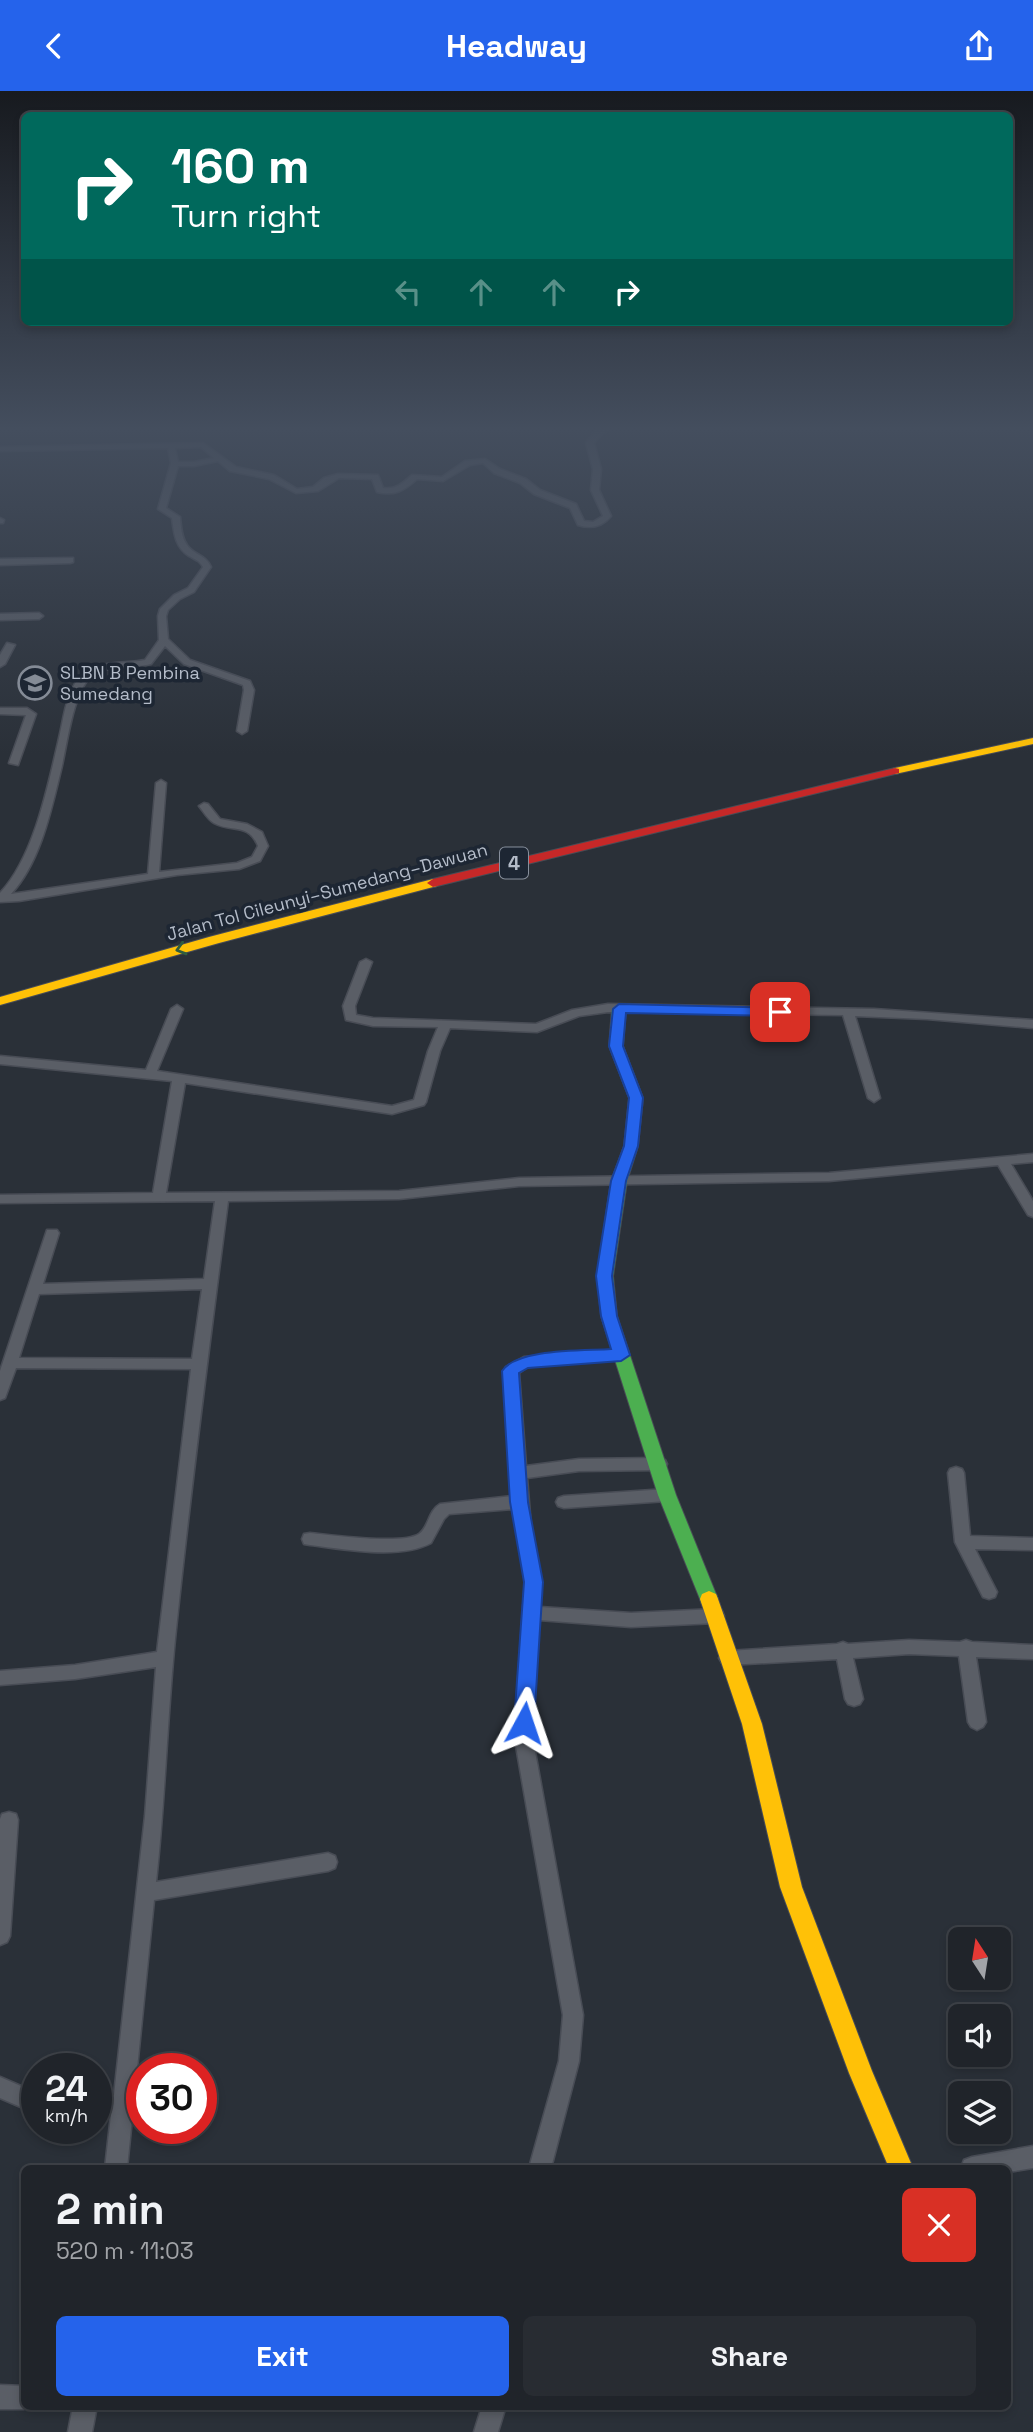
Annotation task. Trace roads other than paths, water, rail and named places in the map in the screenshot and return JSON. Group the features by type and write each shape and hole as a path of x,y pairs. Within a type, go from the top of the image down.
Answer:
{"main road":[{"name":"Jalan Tol Cileunyi–Sumedang–Dawuan","path":"0,987 198,930 385,882 869,764 1033,730"},
{"name":"Jalan Tol Cileunyi–Sumedang–Dawuan","path":"0,1002 206,942 394,892 880,773 1033,741"},
{"path":"619,1009 616,1046 636,1098 631,1146 619,1181 604,1276 609,1316 667,1495 716,1616 752,1724 791,1887 860,2073 900,2165"}],"street":[{"path":"1,898 24,865 36,838 78,684 86,674 102,667 148,662 164,640 164,609 177,597 191,590 207,567 204,560 190,553 177,535"},
{"path":"0,562 70,560"},
{"path":"0,617 40,616"},
{"path":"164,640 187,662 247,683 249,690 242,731"},
{"path":"0,664 10,645"},
{"path":"0,711 30,714 14,763"},
{"path":"153,877 161,783"},
{"path":"1,898 239,866 256,859 263,846 258,834 243,826 217,821 204,806"},
{"path":"366,962 349,1006 350,1017 373,1021 537,1028 576,1013 619,1009 961,1016 1033,1024"},
{"path":"150,1075 177,1009"},
{"path":"848,1012 874,1098"},
{"path":"0,1060 150,1075 324,1102 386,1110 401,1109 419,1102 444,1024"},
{"path":"159,1197 179,1079"},
{"path":"0,1199 399,1195 519,1182 828,1177 1033,1158"},
{"path":"1002,1161 1033,1212"},
{"path":"116,2165 154,1816 164,1658 222,1198"},
{"path":"0,1394 52,1233"},
{"path":"35,1289 211,1284"},
{"path":"541,2165 569,2061 573,2015 525,1746 524,1712 533,1613 533,1582 519,1502 511,1371 524,1362 621,1355"},
{"path":"7,1367 199,1364"},
{"path":"519,1473 579,1465 659,1464"},
{"path":"956,1473 963,1542 989,1592"},
{"path":"564,1503 667,1495"},
{"path":"310,1539 368,1543 420,1541 429,1535 438,1514 446,1508 519,1502"},
{"path":"963,1542 1033,1544"},
{"path":"533,1613 631,1619 716,1616"},
{"path":"728,1658 843,1649 966,1647 1033,1652"},
{"path":"966,1647 977,1722"},
{"path":"843,1649 854,1699"},
{"path":"0,1678 75,1672 164,1658"},
{"path":"0,1936 9,1820"},
{"path":"146,1893 328,1861"},
{"path":"0,2087 21,2097"},
{"path":"112,2105 123,2105"},
{"path":"989,2165 1033,2157"},
{"path":"0,2397 21,2396"},
{"path":"80,2432 84,2410"},
{"path":"486,2432 493,2410"}],"place":[{"name":"SLBN B Pembina Sumedang","path":"35,683"}]}
